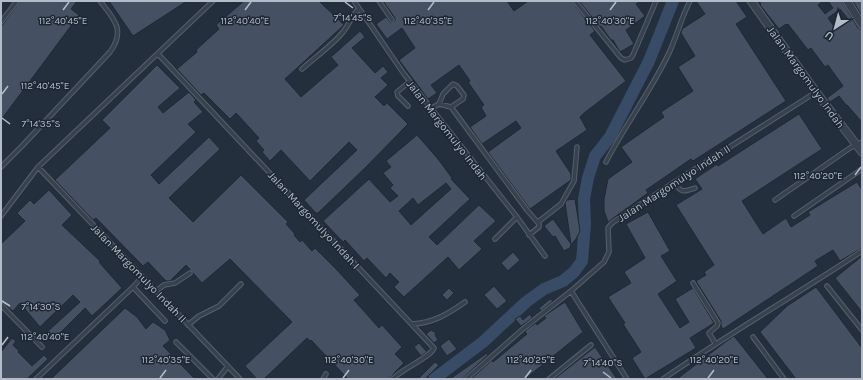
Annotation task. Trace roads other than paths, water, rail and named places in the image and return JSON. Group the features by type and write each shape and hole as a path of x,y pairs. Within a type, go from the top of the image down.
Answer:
{"street":[{"name":"Jalan Margomulyo Indah","path":"751,1 816,92 859,143 862,152"},
{"path":"847,1 862,25"}],"lane":[{"path":"1,22 17,1"},
{"path":"1,167 115,45 118,38 118,29 115,20 100,1"},
{"path":"1,216 38,167 213,1"},
{"name":"Jalan Margomulyo Indah","path":"354,1 409,82 517,218 544,256"},
{"path":"379,1 392,20"},
{"path":"575,1 621,58 625,60 631,58 633,55 656,1"},
{"path":"606,162 618,138 636,111 669,53 690,1"},
{"path":"302,69 343,33 351,22 353,14 359,9"},
{"name":"Jalan Margomulyo Indah I","path":"158,54 434,348 430,354 403,370 393,379"},
{"path":"408,106 398,96 397,92 409,82"},
{"path":"439,104 440,99 446,90 451,85 455,85 464,97 451,107"},
{"name":"Jalan Margomulyo Indah II","path":"571,292 607,257 609,252 608,228 610,225 674,182 816,92"},
{"path":"430,109 439,104 451,107 527,210 538,222 540,226 529,235"},
{"path":"775,200 859,143"},
{"path":"538,222 561,204 574,181 577,147"},
{"name":"Jalan Margomulyo Indah II","path":"38,167 240,379"},
{"path":"794,216 862,169"},
{"path":"674,182 679,190 682,191 695,188"},
{"path":"494,239 517,218"},
{"path":"663,379 715,343 744,327 862,251"},
{"path":"156,291 164,285 175,283 190,273"},
{"path":"36,379 142,277"},
{"path":"693,283 718,324 710,333 715,343"},
{"path":"188,325 200,316 219,306 241,284"},
{"path":"827,286 862,330"},
{"path":"133,287 165,321"},
{"path":"466,379 524,328 571,292 627,379"},
{"path":"412,324 420,324 438,319 465,302"},
{"path":"1,305 42,347"},
{"path":"753,337 784,379"},
{"path":"176,342 213,379"},
{"path":"549,379 591,345"},
{"path":"218,379 228,366"},
{"path":"323,379 326,374"}],"waterway":[{"path":"434,379 483,342 526,302 544,289 563,281 574,272 582,261 585,224 584,199 588,178 595,156 610,137 649,61 673,1"}]}
